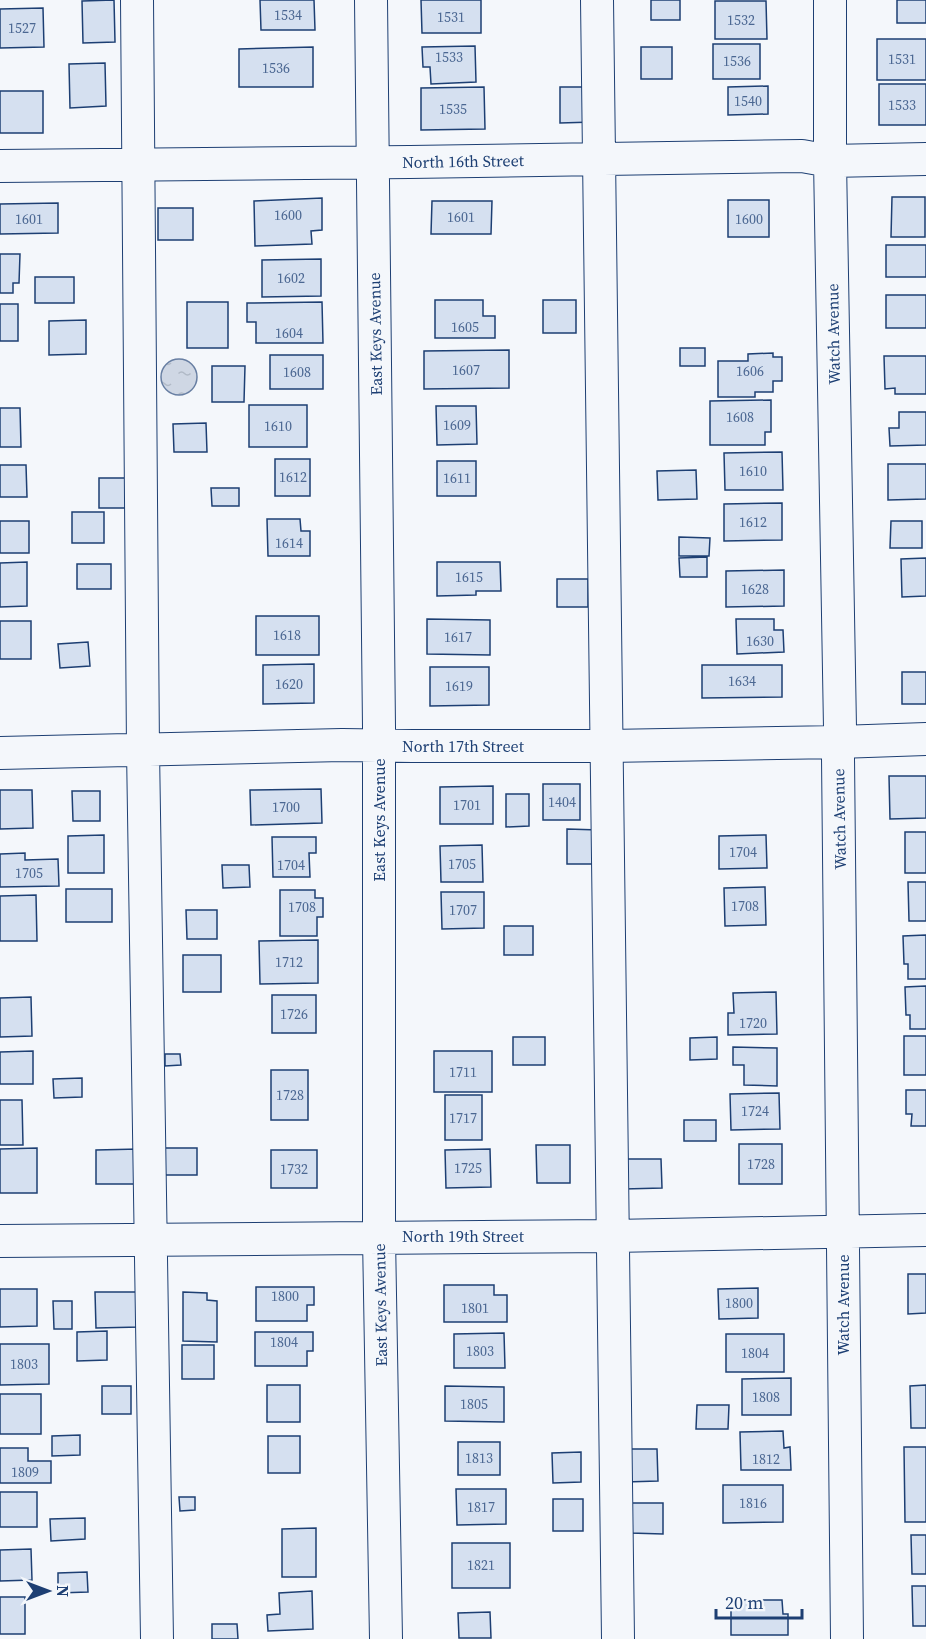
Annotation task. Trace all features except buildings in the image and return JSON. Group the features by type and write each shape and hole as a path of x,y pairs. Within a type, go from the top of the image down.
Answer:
{"street":[{"path":"137,0 144,750 153,1239 157,1639"},
{"name":"East Keys Avenue","path":"371,0 380,746 379,1237 386,1639"},
{"path":"597,0 618,1639"},
{"name":"Watch Avenue","path":"830,0 847,1639"},
{"name":"North 16th Street","path":"0,166 802,156 830,161 926,159"},
{"name":"North 17th Street","path":"0,753 342,745 608,746 926,739"},
{"name":"North 19th Street","path":"0,1241 613,1236 926,1230"}],"water":[{"path":"179,359 191,365 197,377 191,389 179,395 167,389 161,377 167,365"}]}
